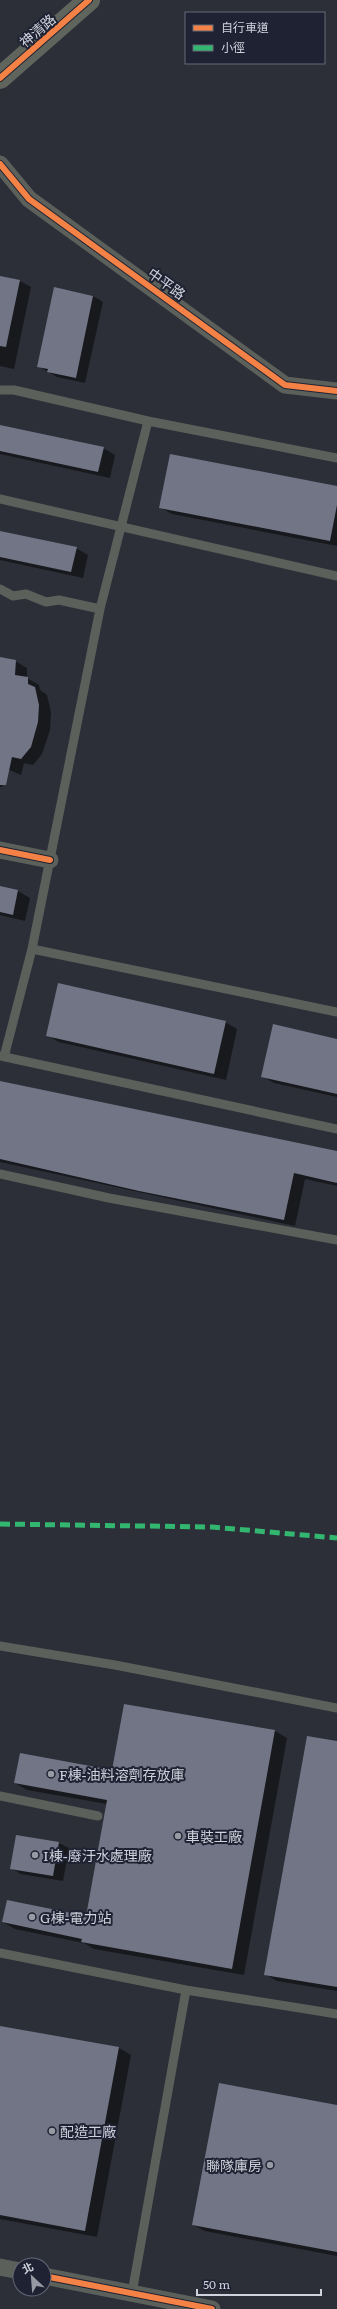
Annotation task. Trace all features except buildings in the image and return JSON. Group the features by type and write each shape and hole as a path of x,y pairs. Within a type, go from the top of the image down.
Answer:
{"street":[{"name":"神清路","path":"0,78 90,0"},
{"name":"中平路","path":"0,164 29,199 285,385 337,391"},
{"path":"0,850 50,860"},
{"path":"0,2267 12,2269"},
{"path":"52,2278 212,2309"}],"lane":[{"path":"0,390 14,390 148,420 337,458"},
{"path":"148,420 120,525 100,609 32,949 2,1057 337,1129"},
{"path":"0,499 120,525 337,576"},
{"path":"0,589 13,596 26,594 46,602 59,600 100,609"},
{"path":"32,949 337,1012"},
{"path":"0,1174 109,1198 337,1240"},
{"path":"0,1646 116,1665 337,1708"},
{"path":"0,1796 98,1816"},
{"path":"0,1953 186,1990 337,2014"},
{"path":"132,2293 186,1990"}],"marked path":[{"path":"0,1524 212,1527 337,1538"}],"cycle path":[{"path":"0,78 89,0"},
{"path":"0,164 29,199 285,385 337,391"},
{"path":"0,850 50,860"},
{"path":"52,2278 212,2309"}],"place":[{"name":"F棟-油料溶劑存放庫","path":"51,1774"},
{"name":"車裝工廠","path":"178,1836"},
{"name":"I棟-廢汙水處理廠","path":"35,1855"},
{"name":"G棟-電力站","path":"32,1917"},
{"name":"配造工廠","path":"52,2131"},
{"name":"聯隊庫房","path":"270,2165"}]}
